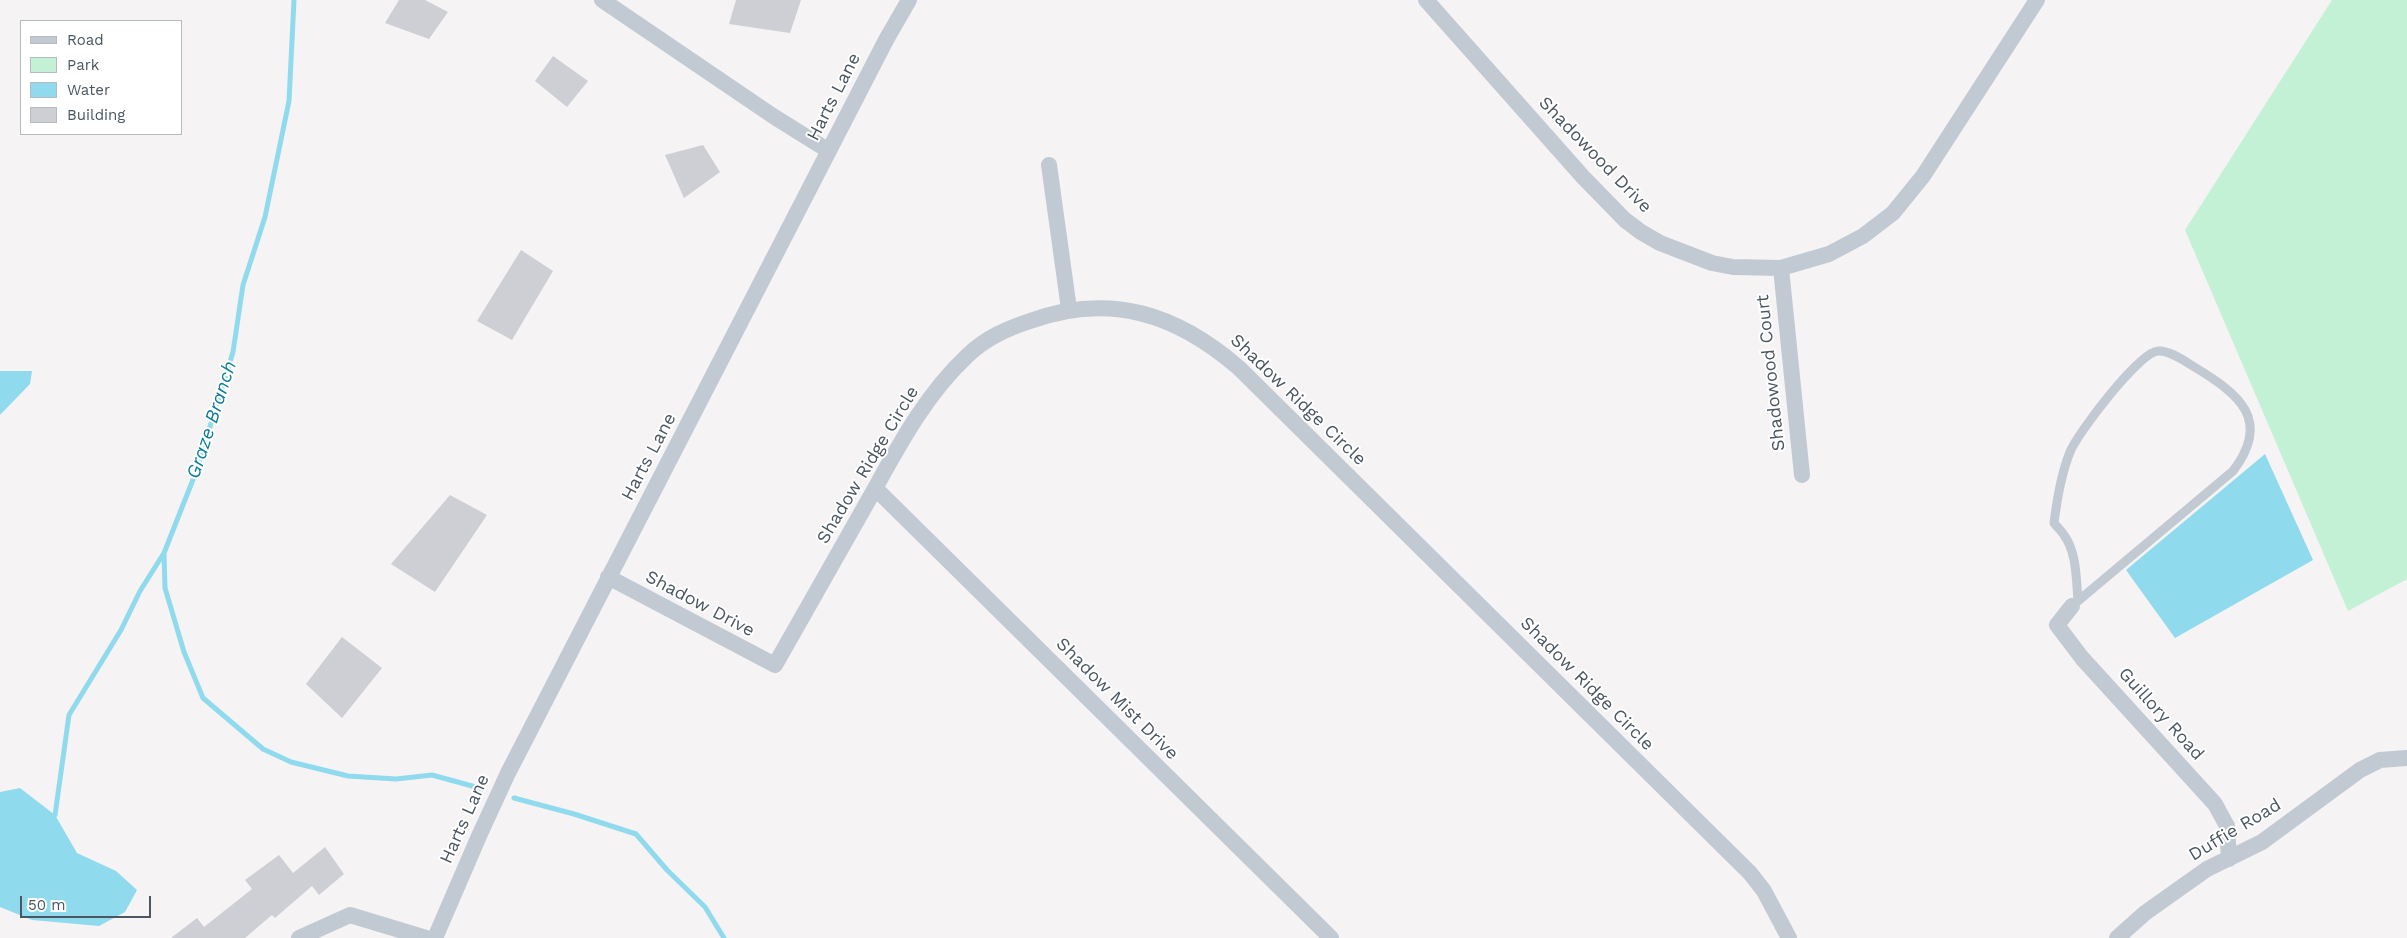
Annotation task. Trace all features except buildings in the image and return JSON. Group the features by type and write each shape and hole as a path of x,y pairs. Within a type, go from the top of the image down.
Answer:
{"street":[{"path":"602,0 773,116 829,151"},
{"name":"Harts Lane","path":"435,938 508,773 886,40 909,0"},
{"name":"Shadowood Drive","path":"1426,0 1583,177 1625,220 1641,232 1669,247 1712,263 1733,267 1781,268 1829,254 1863,236 1893,213 1923,176 2037,0"},
{"path":"1049,165 1069,309"},
{"name":"Shadowood Court","path":"1781,268 1802,475"},
{"name":"Shadow Ridge Circle","path":"774,665 926,403 945,379 968,355 987,339 1003,330 1069,309 1097,307 1146,314 1202,339 1232,362 1750,873 1764,890 1789,938"},
{"name":"Shadow Mist Drive","path":"875,488 1331,938"},
{"name":"Shadow Drive","path":"608,578 774,665"},
{"name":"Guillory Road","path":"2075,603 2057,625 2077,652 2215,804 2227,826 2229,859"},
{"name":"Duffie Road","path":"2117,938 2144,913 2207,869 2262,842 2360,770 2380,760 2407,758"},
{"path":"299,938 350,915 426,938"}],"lane":[{"path":"2157,351 2170,354 2217,380 2237,396 2246,407 2249,436 2246,449 2233,471 2075,603 2077,575 2072,555 2065,535 2054,522 2060,487 2069,453 2075,440 2103,403 2132,370 2152,352 2157,351"}],"green space":[{"path":"2332,0 2407,0 2407,579 2348,611 2185,230"}],"water":[{"path":"0,371 32,371 30,384 0,415"},
{"path":"2265,454 2313,560 2175,638 2126,570"},
{"path":"20,788 55,815 77,853 116,871 137,890 125,912 99,926 32,920 0,907 0,792"}],"waterway":[{"name":"Graze Branch","path":"55,815 69,715 121,630 140,591 164,553 196,472 233,352 243,285 265,217 289,101 294,0"},
{"path":"164,554 165,588 184,652 203,698 263,749 291,762 348,776 396,779 432,775 483,789"},
{"path":"514,798 574,814 636,834 667,870 705,907 724,938"}]}
